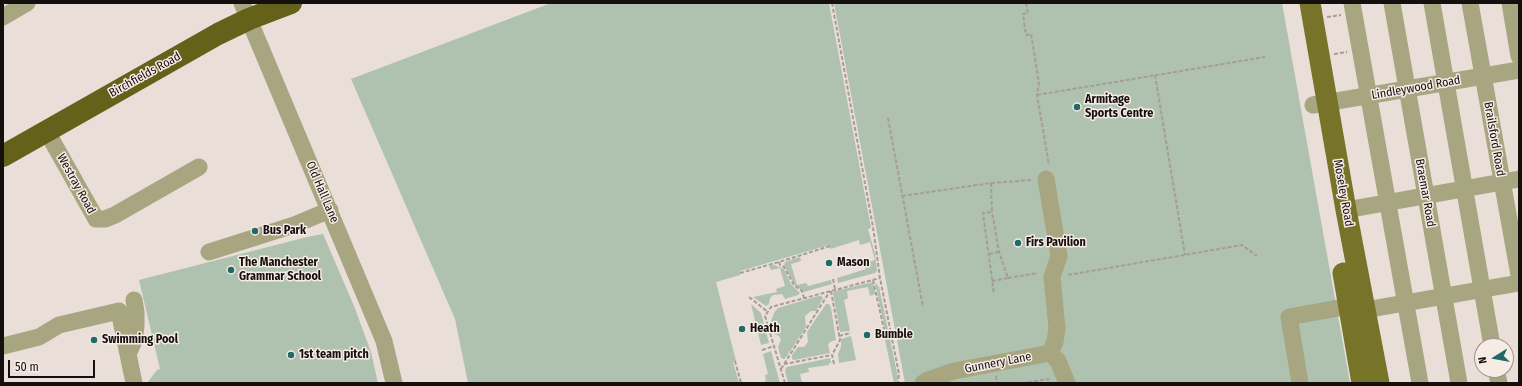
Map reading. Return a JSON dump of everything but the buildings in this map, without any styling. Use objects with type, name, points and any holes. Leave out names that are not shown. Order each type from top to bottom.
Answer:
[{"type":"highway","name":"Birchfields Road","points":[[3,156],[46,130],[213,36],[246,11],[291,3]]},
{"type":"main road","name":"Moseley Road","points":[[1295,3],[1346,210],[1357,308],[1362,383]]},
{"type":"main road","name":"Moseley Road","points":[[1311,11],[1319,57],[1320,104],[1357,308],[1379,383]]},
{"type":"street","points":[[3,17],[27,3]]},
{"type":"street","name":"Braemar Road","points":[[1392,3],[1459,383]]},
{"type":"street","points":[[1432,3],[1491,338]]},
{"type":"street","name":"Brailsford Road","points":[[1470,3],[1519,275]]},
{"type":"street","points":[[1510,3],[1519,56]]},
{"type":"street","points":[[1353,8],[1420,383]]},
{"type":"street","name":"Old Hall Lane","points":[[246,11],[384,341],[394,383]]},
{"type":"street","name":"Lindleywood Road","points":[[1320,104],[1519,70]]},
{"type":"street","name":"Westray Road","points":[[46,130],[96,218],[105,219],[115,215],[200,167]]},
{"type":"street","points":[[1046,179],[1058,256],[1052,277],[1057,328],[1055,342],[1050,353],[1058,361],[1067,383]]},
{"type":"street","points":[[1346,210],[1519,179]]},
{"type":"street","points":[[209,252],[294,225],[330,210]]},
{"type":"street","points":[[1300,383],[1289,317],[1405,302],[1519,283]]},
{"type":"street","points":[[128,354],[134,341],[136,326],[134,300]]},
{"type":"street","points":[[3,346],[39,337],[59,325],[119,311],[134,383]]},
{"type":"street","name":"Gunnery Lane","points":[[923,383],[954,372],[1050,353]]},
{"type":"path","points":[[832,3],[873,227],[880,278],[898,374],[898,383]]},
{"type":"path","points":[[902,196],[991,183],[1046,179],[1049,167],[1037,95],[1039,83],[1031,34],[1026,35],[1023,14],[1028,13],[1026,3]]},
{"type":"path","points":[[1311,11],[1353,8]]},
{"type":"path","points":[[1319,57],[1360,50]]},
{"type":"path","points":[[1037,95],[1265,57]]},
{"type":"path","points":[[1154,75],[1185,255]]},
{"type":"path","points":[[888,118],[923,307]]},
{"type":"path","points":[[991,183],[992,212],[999,252],[1008,278]]},
{"type":"path","points":[[992,212],[983,213],[994,294]]},
{"type":"path","points":[[740,272],[779,262],[830,246]]},
{"type":"path","points":[[992,281],[1040,273],[1052,277],[1242,246],[1257,256]]},
{"type":"path","points":[[989,254],[999,252]]},
{"type":"path","points":[[779,262],[780,265],[784,267],[794,285],[802,291],[804,298]]},
{"type":"path","points":[[785,383],[765,316],[771,307],[830,290],[880,278]]},
{"type":"path","points":[[833,279],[835,289]]},
{"type":"path","points":[[873,280],[884,329]]},
{"type":"path","points":[[830,290],[840,340],[832,355],[834,364]]},
{"type":"path","points":[[781,369],[830,290]]},
{"type":"path","points":[[749,297],[768,312]]},
{"type":"path","points":[[839,336],[851,333]]},
{"type":"path","points":[[762,350],[774,346]]},
{"type":"path","points":[[784,364],[832,355]]},
{"type":"path","points":[[735,361],[741,383]]},
{"type":"path","points":[[1022,383],[1049,378],[1050,383]]},
{"type":"green space","points":[[551,3],[829,3],[871,228],[868,229],[875,254],[877,271],[875,273],[838,283],[837,278],[866,269],[865,263],[875,260],[870,242],[860,245],[859,240],[830,249],[829,245],[740,271],[740,275],[716,282],[736,361],[733,362],[739,383],[468,383],[455,319],[351,79]]},
{"type":"green space","name":"Armitage Sports Centre","points":[[834,3],[1282,3],[1350,383],[905,383]]},
{"type":"green space","points":[[323,234],[354,306],[371,352],[378,383],[147,383],[157,370],[160,369],[139,280]]},
{"type":"green space","points":[[800,257],[801,261],[791,264],[797,285],[806,283],[808,286],[831,280],[832,284],[804,292],[795,285],[784,265],[785,262]]},
{"type":"green space","points":[[774,265],[784,269],[791,284],[800,293],[785,299],[782,294],[773,295],[770,298],[769,304],[766,306],[753,297],[777,292],[776,289],[785,286],[780,268],[771,270],[769,266]]},
{"type":"green space","points":[[873,282],[875,294],[870,296],[868,287],[847,291],[848,298],[844,300],[850,331],[840,332],[833,293],[835,291]]},
{"type":"green space","points":[[875,282],[879,287],[897,373],[898,379],[896,383],[894,383]]},
{"type":"green space","points":[[818,296],[823,298],[816,311],[811,311],[805,316],[806,327],[787,356],[784,359],[781,358],[778,347],[781,340],[779,336],[774,334],[771,321],[775,311],[778,308]]},
{"type":"green space","points":[[751,304],[761,313],[769,343],[761,345]]},
{"type":"green space","points":[[826,304],[829,304],[831,308],[836,340],[830,342],[828,345],[830,353],[794,360],[792,359],[792,355],[798,347],[804,347],[808,342],[807,332]]},
{"type":"green space","points":[[851,336],[856,360],[839,363],[838,354],[841,347],[841,339]]},
{"type":"green space","points":[[771,351],[780,383],[760,383],[766,381],[765,375],[768,374],[763,354]]},
{"type":"green space","points":[[830,358],[831,363],[829,363],[829,365],[808,368],[809,372],[800,374],[802,383],[788,383],[785,370],[787,367]]},
{"type":"place","name":"Armitage Sports Centre","points":[[1077,107]]},
{"type":"place","name":"Bus Park","points":[[255,231]]},
{"type":"place","name":"Firs Pavilion","points":[[1018,243]]},
{"type":"place","name":"Mason","points":[[829,263]]},
{"type":"place","name":"The Manchester Grammar School","points":[[231,270]]},
{"type":"place","name":"Heath","points":[[742,329]]},
{"type":"place","name":"Bumble","points":[[867,335]]},
{"type":"place","name":"Swimming Pool","points":[[94,340]]},
{"type":"place","name":"1st team pitch","points":[[291,355]]}]
